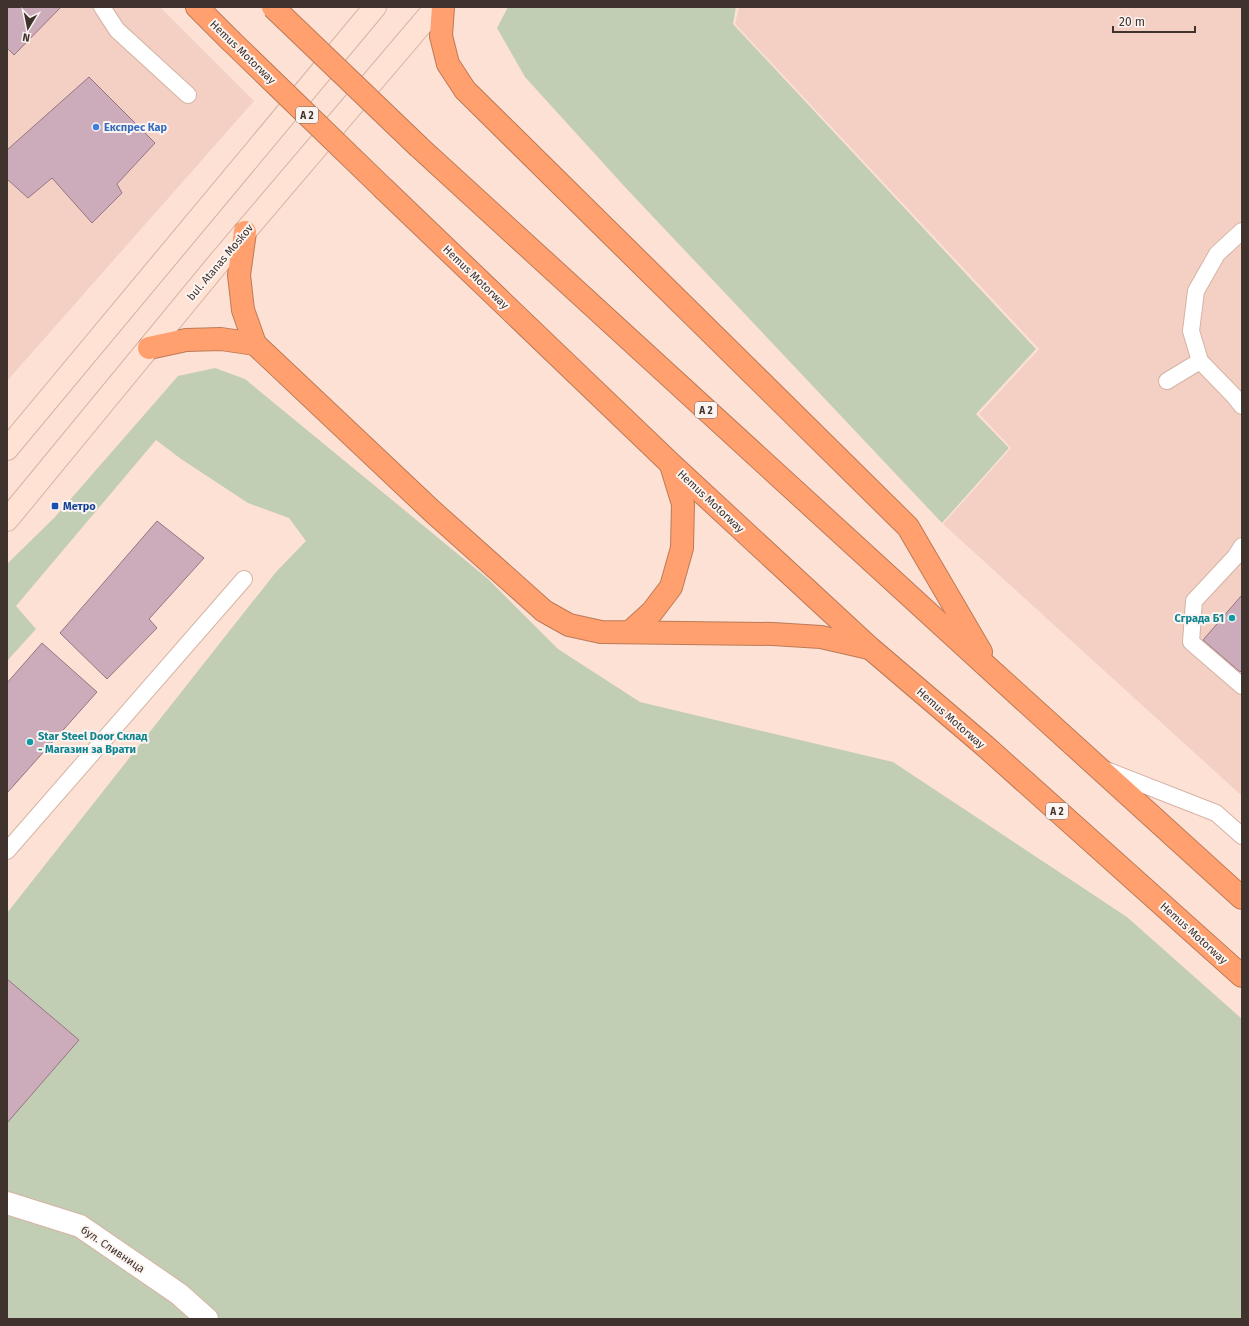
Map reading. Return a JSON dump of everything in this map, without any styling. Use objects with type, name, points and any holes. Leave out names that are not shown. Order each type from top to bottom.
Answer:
[{"type":"highway","name":"Hemus Motorway","points":[[196,7],[671,464],[870,648],[990,752],[1242,976]]},
{"type":"highway","name":"A 2","points":[[273,7],[419,147],[1095,766],[1242,898]]},
{"type":"highway","points":[[443,7],[441,36],[448,64],[465,90],[908,527],[993,672]]},
{"type":"highway","points":[[245,232],[239,275],[243,310],[255,344],[426,505],[544,611],[569,624],[601,632],[773,634],[820,637],[870,648]]},
{"type":"highway","points":[[149,348],[186,340],[221,339],[255,344]]},
{"type":"highway","points":[[630,632],[652,612],[671,587],[682,548],[683,504],[671,464]]},
{"type":"main road","points":[[7,449],[375,7]]},
{"type":"main road","name":"bul. Atanas Moskov","points":[[7,520],[245,232],[436,7]]},
{"type":"street","name":"бул. Сливница","points":[[7,1203],[80,1226],[179,1294],[207,1319]]},
{"type":"lane","points":[[102,7],[117,30],[188,95]]},
{"type":"lane","points":[[1242,231],[1217,254],[1196,291],[1191,331],[1200,361],[1242,406]]},
{"type":"lane","points":[[1167,381],[1200,361]]},
{"type":"lane","points":[[1242,546],[1235,557],[1194,601],[1191,642],[1242,686]]},
{"type":"lane","points":[[7,851],[244,579]]},
{"type":"lane","points":[[1095,766],[1216,813],[1242,836]]},
{"type":"shaded area","points":[[7,7],[160,7],[254,101],[7,381]]},
{"type":"shaded area","points":[[739,7],[1242,7],[1242,796],[943,524],[1011,448],[979,414],[1039,349],[735,24]]},
{"type":"green space","points":[[508,7],[736,7],[733,24],[1036,349],[976,414],[1009,448],[942,523],[624,186],[525,77],[497,28]]},
{"type":"green space","points":[[215,368],[245,379],[487,578],[558,649],[640,702],[893,762],[1127,917],[1242,1019],[1242,1319],[7,1319],[7,913],[276,572],[306,541],[289,518],[248,503],[181,459],[156,440],[16,606],[36,629],[7,661],[7,564],[55,517],[178,376]]},
{"type":"building","points":[[7,7],[61,7],[14,55],[7,48]]},
{"type":"building","points":[[89,77],[155,143],[117,184],[122,193],[92,223],[52,178],[28,198],[7,179],[7,150]]},
{"type":"building","points":[[157,521],[204,558],[149,619],[157,628],[107,679],[60,633]]},
{"type":"building","name":"Сграда Б1","points":[[1242,595],[1242,672],[1203,640]]},
{"type":"building","name":"Star Steel Door Склад - Магазин за Врати","points":[[42,643],[97,692],[7,793],[7,683]]},
{"type":"building","points":[[7,979],[79,1040],[7,1123]]},
{"type":"place","name":"Експрес Кар","points":[[96,127]]},
{"type":"place","name":"Метро","points":[[55,506]]},
{"type":"place","name":"Сграда Б1","points":[[1232,618]]},
{"type":"place","name":"Star Steel Door Склад - Магазин за Врати","points":[[30,742]]}]
